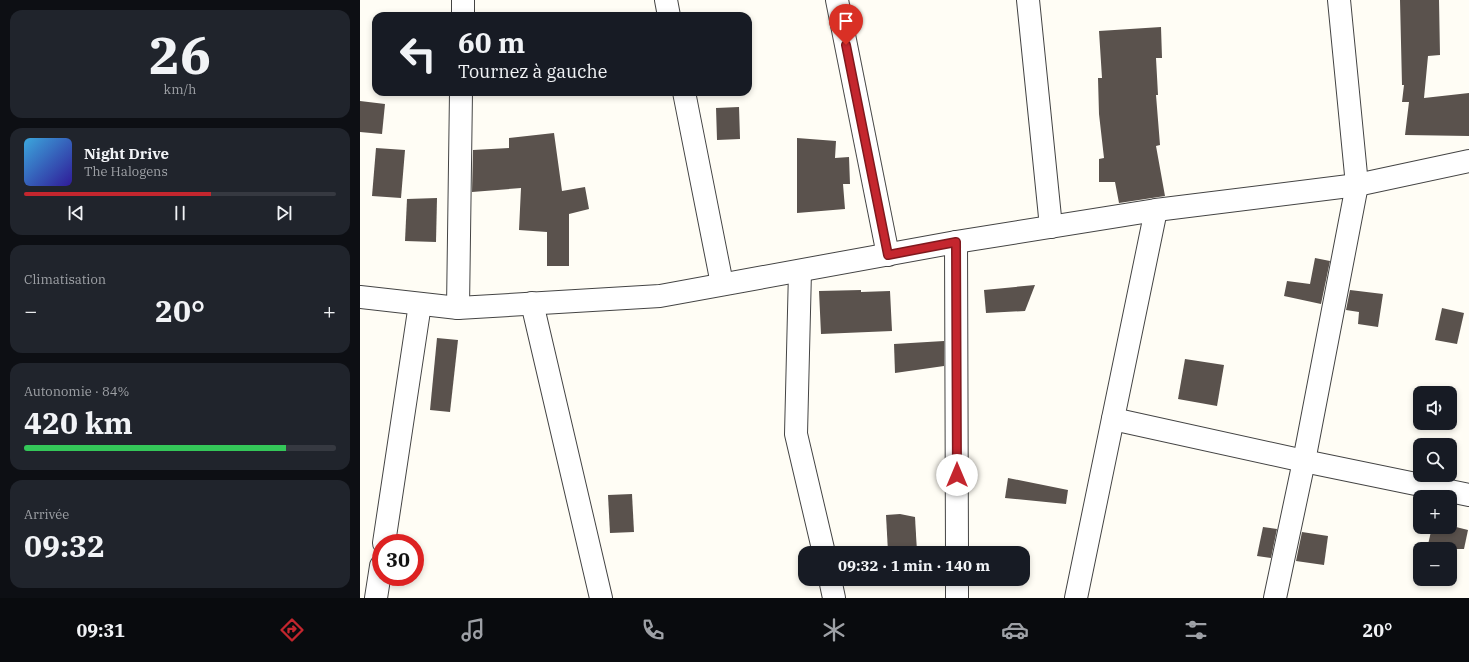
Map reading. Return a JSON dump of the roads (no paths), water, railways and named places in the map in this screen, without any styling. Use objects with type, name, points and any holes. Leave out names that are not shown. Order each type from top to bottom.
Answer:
[{"type":"street","points":[[462,12],[463,0]]},
{"type":"street","points":[[666,0],[668,12]]},
{"type":"street","points":[[837,0],[888,255]]},
{"type":"street","points":[[1028,0],[1051,227]]},
{"type":"street","points":[[1275,598],[1304,462],[1357,185],[1339,0]]},
{"type":"street","points":[[458,308],[461,96]]},
{"type":"street","points":[[685,96],[722,284]]},
{"type":"street","points":[[360,296],[458,308],[660,296],[956,242],[1156,210],[1357,185],[1469,161]]},
{"type":"street","points":[[1076,598],[1156,210]]},
{"type":"street","points":[[956,242],[957,546]]},
{"type":"street","points":[[800,271],[796,434],[822,546]]},
{"type":"street","points":[[385,534],[420,304]]},
{"type":"street","points":[[532,304],[600,598]]},
{"type":"street","points":[[1113,419],[1304,462],[1469,495]]},
{"type":"street","points":[[376,598],[378,586]]},
{"type":"street","points":[[831,586],[834,598]]},
{"type":"street","points":[[957,586],[957,598]]}]
